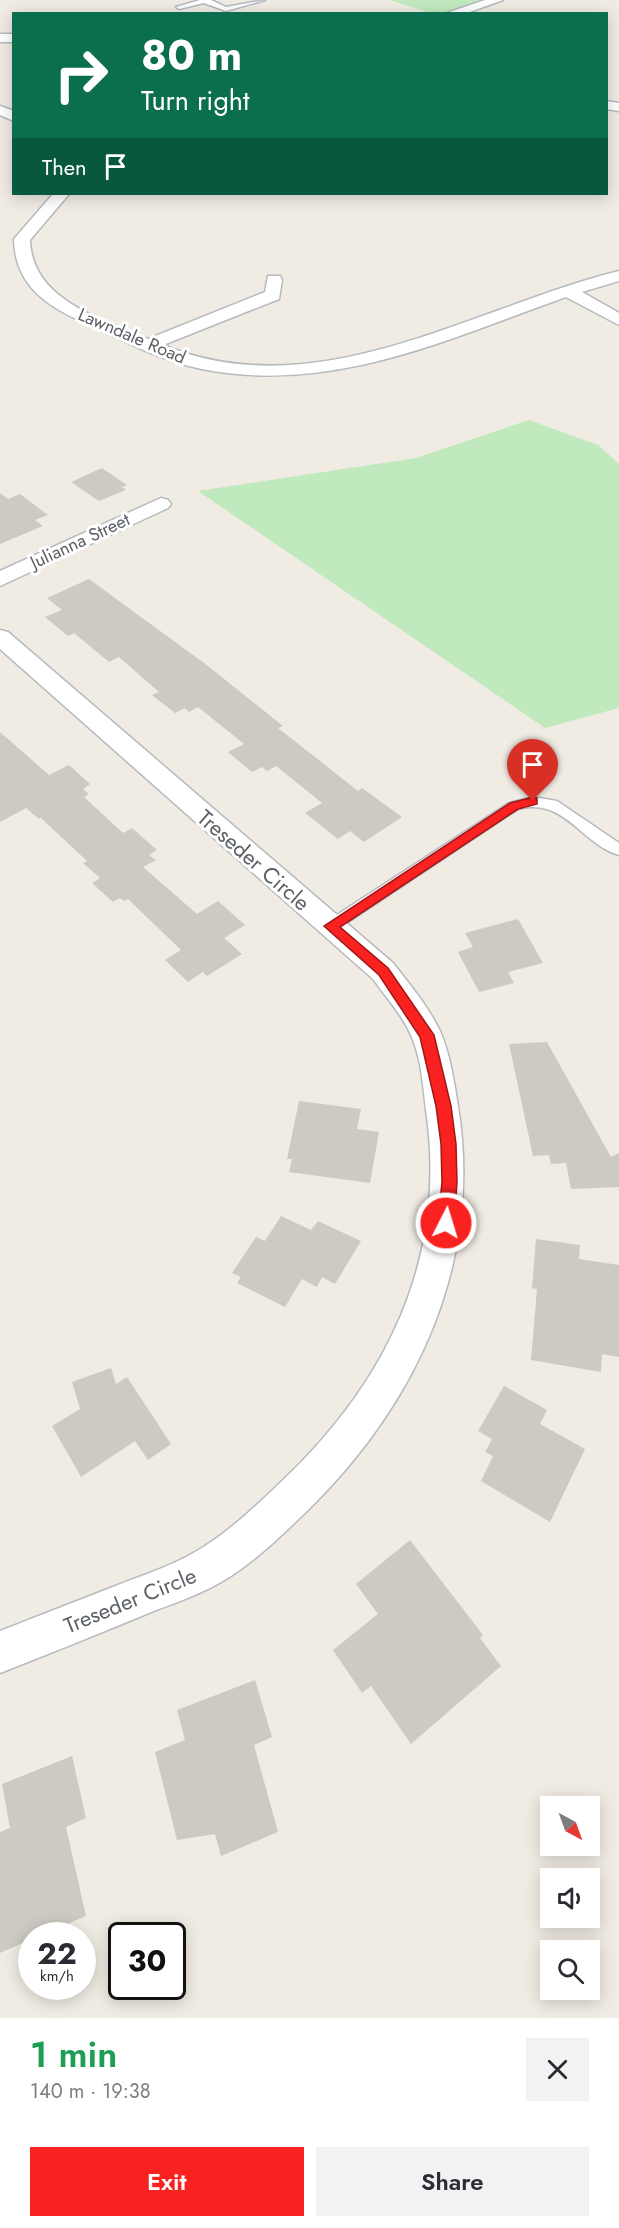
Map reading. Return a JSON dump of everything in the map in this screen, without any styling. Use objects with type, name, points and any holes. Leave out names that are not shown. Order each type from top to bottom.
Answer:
[{"type":"street","points":[[457,12],[497,0]]},
{"type":"street","name":"Lawndale Road","points":[[60,195],[16,239],[25,267],[34,282],[64,307],[148,345],[185,359],[222,368],[285,372],[331,369],[391,354],[566,290],[619,276]]},
{"type":"street","points":[[148,345],[273,295],[274,280]]},
{"type":"street","points":[[566,290],[619,320]]},
{"type":"street","name":"Julianna Street","points":[[0,579],[161,504]]},
{"type":"street","name":"Treseder Circle","points":[[0,637],[383,971],[427,1035],[443,1106],[450,1182],[446,1223],[438,1264],[423,1311],[402,1359],[374,1406],[340,1452],[298,1495],[252,1536],[199,1573],[0,1652]]},
{"type":"lane","points":[[179,7],[205,0],[226,9]]},
{"type":"lane","points":[[215,12],[262,0]]},
{"type":"lane","points":[[331,926],[514,806],[523,803],[533,801],[552,804],[619,850]]},
{"type":"green space","points":[[390,0],[496,0],[456,12],[427,12]]},
{"type":"green space","points":[[529,420],[598,445],[619,464],[619,708],[545,728],[198,491],[416,458]]},
{"type":"building","points":[[102,468],[127,485],[122,487],[126,490],[99,501],[71,482]]},
{"type":"building","points":[[0,493],[8,499],[20,494],[48,515],[35,520],[43,526],[0,544]]},
{"type":"building","points":[[89,579],[208,666],[283,726],[278,728],[358,791],[362,788],[402,817],[364,842],[350,831],[338,839],[305,813],[322,803],[276,766],[267,771],[262,767],[252,772],[228,752],[244,744],[198,707],[189,712],[185,708],[175,713],[152,695],[159,692],[119,657],[109,662],[74,633],[68,636],[45,617],[62,610],[47,598]]},
{"type":"building","points":[[0,732],[49,775],[69,765],[90,784],[83,789],[89,794],[84,797],[123,833],[132,828],[157,850],[149,855],[156,860],[143,867],[197,914],[218,901],[245,925],[224,938],[242,954],[207,976],[203,972],[188,982],[165,960],[181,950],[128,899],[124,901],[120,898],[113,902],[92,883],[100,878],[83,863],[87,861],[41,818],[39,819],[26,808],[0,822]]},
{"type":"building","points":[[518,919],[543,963],[508,972],[514,983],[479,992],[458,952],[473,947],[465,933]]},
{"type":"building","points":[[547,1042],[611,1157],[619,1153],[619,1187],[571,1189],[566,1163],[551,1164],[549,1155],[533,1156],[509,1044]]},
{"type":"building","points":[[299,1101],[361,1109],[357,1129],[379,1132],[370,1183],[289,1172],[292,1159],[287,1159]]},
{"type":"building","points":[[281,1216],[311,1230],[318,1221],[361,1241],[335,1284],[322,1277],[317,1287],[302,1279],[285,1307],[237,1283],[241,1277],[232,1273],[256,1237],[265,1241]]},
{"type":"building","points":[[536,1239],[580,1245],[579,1259],[619,1265],[619,1357],[602,1354],[601,1372],[531,1360],[537,1289],[532,1288]]},
{"type":"building","points":[[111,1368],[116,1384],[127,1377],[171,1444],[148,1460],[135,1441],[81,1477],[52,1426],[80,1409],[72,1382]]},
{"type":"building","points":[[504,1386],[547,1410],[540,1424],[585,1449],[550,1522],[481,1481],[493,1456],[485,1452],[492,1439],[478,1431]]},
{"type":"building","points":[[410,1540],[483,1635],[480,1638],[501,1666],[411,1744],[371,1686],[362,1693],[333,1650],[378,1614],[356,1584]]},
{"type":"building","points":[[255,1680],[272,1737],[254,1745],[278,1832],[221,1856],[215,1834],[177,1840],[155,1752],[185,1740],[177,1710]]},
{"type":"building","points":[[72,1756],[86,1818],[66,1827],[86,1916],[72,1922],[18,1922],[18,1945],[0,1953],[0,1832],[10,1828],[2,1784]]},
{"type":"route","points":[[446,1223],[450,1182],[448,1144],[443,1106],[427,1035],[383,971],[331,926],[514,806],[533,801]]}]
